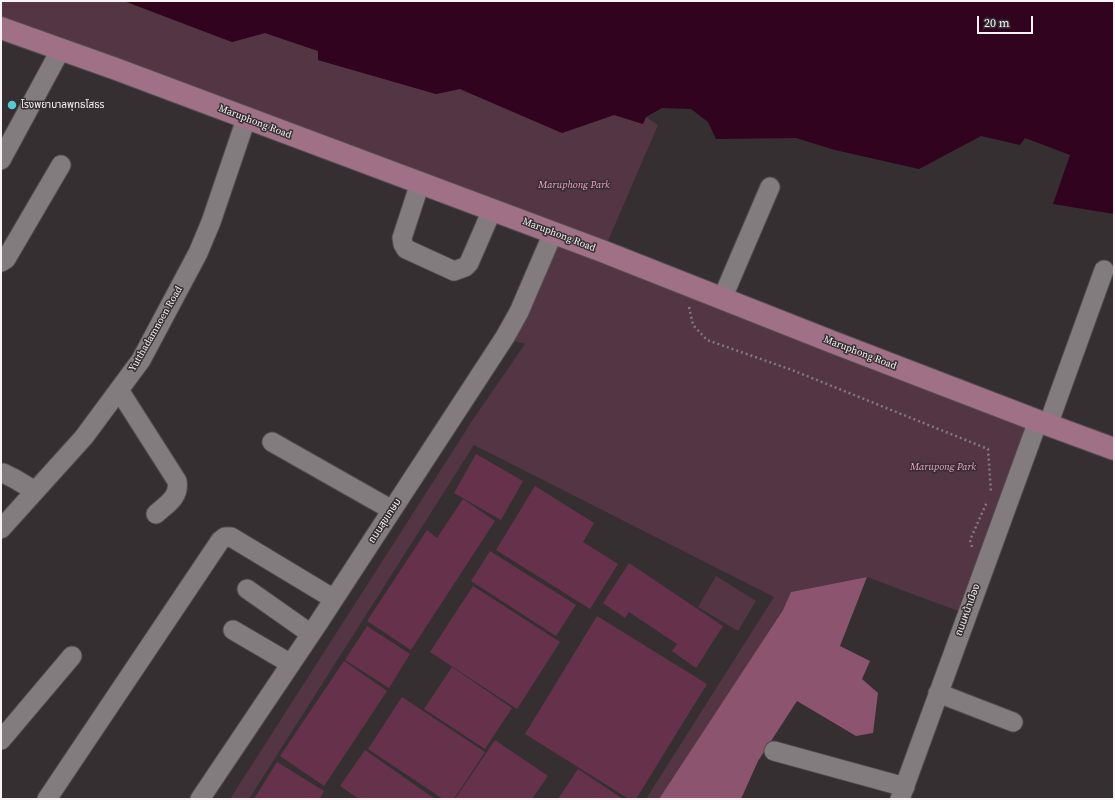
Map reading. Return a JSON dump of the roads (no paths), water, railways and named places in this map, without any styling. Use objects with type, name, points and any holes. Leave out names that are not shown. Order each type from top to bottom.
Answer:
[{"type":"main road","name":"Maruphong Road","points":[[1,28],[61,49],[553,233],[1043,423],[1114,449]]},
{"type":"street","points":[[1,160],[61,49]]},
{"type":"street","name":"Yutthadamnoen Road","points":[[1,529],[84,437],[141,360],[198,253],[211,222],[246,119]]},
{"type":"street","points":[[1,262],[6,259],[61,165]]},
{"type":"street","points":[[420,183],[402,238],[403,244],[406,249],[454,271],[465,267],[469,263],[492,210]]},
{"type":"street","points":[[722,299],[770,187]]},
{"type":"street","name":"ถนนสุขเกษม","points":[[200,799],[334,600],[505,337],[519,312],[553,233]]},
{"type":"street","name":"ถนนหน้าเมือง","points":[[902,793],[982,573],[1104,270]]},
{"type":"street","points":[[119,390],[177,481],[178,487],[176,496],[156,514]]},
{"type":"street","points":[[272,442],[392,510]]},
{"type":"street","points":[[1,474],[2,473],[15,479],[35,491]]},
{"type":"street","points":[[47,799],[220,540],[225,537],[231,537],[334,600]]},
{"type":"street","points":[[248,590],[311,634]]},
{"type":"street","points":[[233,630],[291,664]]},
{"type":"street","points":[[1,740],[72,656]]},
{"type":"street","points":[[938,693],[1013,722]]},
{"type":"street","points":[[774,751],[902,793]]},
{"type":"place","name":"โรงพยาบาลพุทธโสธร","points":[[12,105]]},
{"type":"park label","name":"Maruphong Park","points":[[574,185]]},
{"type":"park label","name":"Marupong Park","points":[[943,467]]}]
